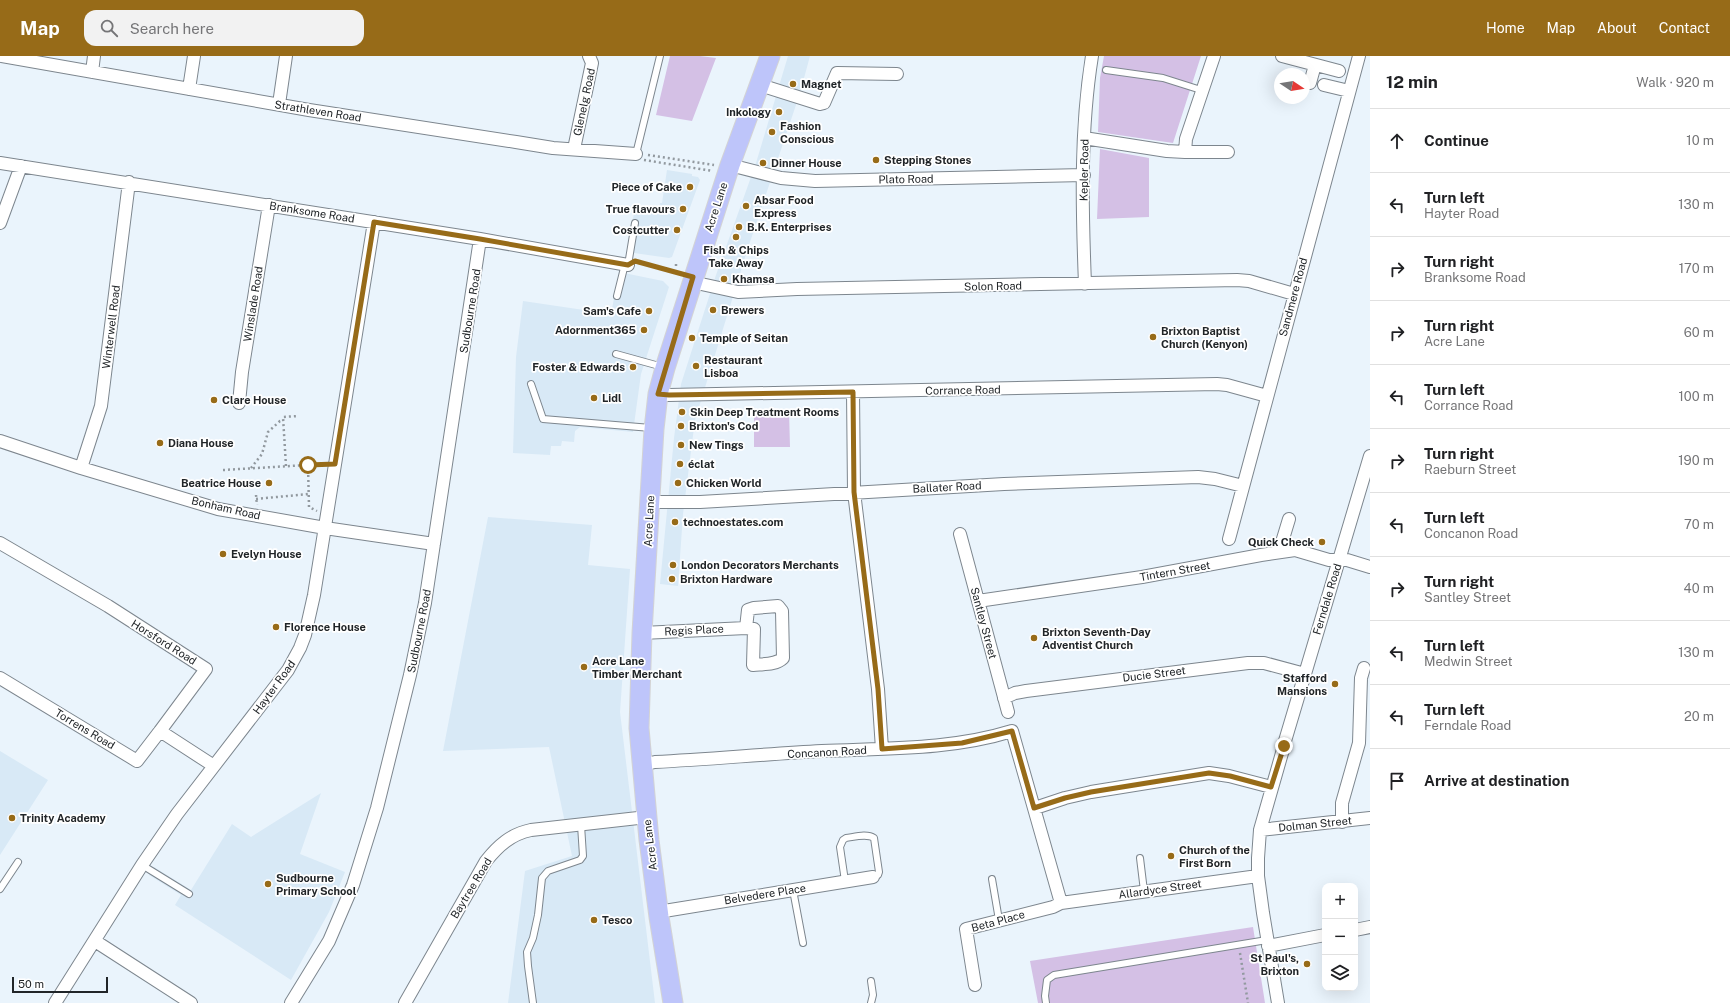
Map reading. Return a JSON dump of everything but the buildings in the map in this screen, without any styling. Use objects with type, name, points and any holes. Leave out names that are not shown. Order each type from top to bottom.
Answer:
[{"type":"main road","name":"Acre Lane","points":[[672,1003],[658,912],[641,765],[639,728],[642,633],[654,429],[658,394],[665,368],[730,165],[770,56]]},
{"type":"street","name":"Strathleven Road","points":[[2,56],[189,89],[539,146],[636,154]]},
{"type":"street","points":[[92,72],[94,56]]},
{"type":"street","points":[[189,89],[194,56]]},
{"type":"street","points":[[279,104],[286,56]]},
{"type":"street","name":"Glenelg Road","points":[[574,149],[592,63],[589,56]]},
{"type":"street","name":"Kepler Road","points":[[1085,284],[1084,138],[1089,56]]},
{"type":"street","points":[[1185,152],[1186,139],[1214,56]]},
{"type":"street","points":[[1282,56],[1339,71]]},
{"type":"street","name":"Sandmere Road","points":[[1229,539],[1358,56]]},
{"type":"street","points":[[1310,83],[1315,65]]},
{"type":"street","points":[[760,85],[820,104],[824,103],[836,73],[897,74]]},
{"type":"street","points":[[1324,85],[1349,91]]},
{"type":"street","points":[[1084,138],[1167,151],[1228,152]]},
{"type":"street","name":"Branksome Road","points":[[0,163],[129,182],[480,239],[626,265]]},
{"type":"street","name":"Plato Road","points":[[730,165],[781,178],[815,181],[1084,175]]},
{"type":"street","points":[[0,223],[20,166]]},
{"type":"street","name":"Winterwell Road","points":[[81,468],[101,406],[129,182]]},
{"type":"street","name":"Winslade Road","points":[[239,403],[242,372],[269,205]]},
{"type":"street","name":"Hayter Road","points":[[55,1003],[142,865],[177,814],[281,680],[300,648],[312,607],[374,222]]},
{"type":"street","name":"Sudbourne Road","points":[[291,1003],[329,941],[353,885],[377,808],[410,675],[425,603],[480,239]]},
{"type":"street","name":"Solon Road","points":[[693,280],[732,292],[744,293],[797,290],[1237,280],[1294,294]]},
{"type":"street","name":"Corrance Road","points":[[658,394],[853,392],[1217,384],[1227,385],[1267,396]]},
{"type":"street","points":[[853,392],[854,492],[878,689],[882,749]]},
{"type":"street","name":"Bonham Road","points":[[0,441],[81,468],[218,509],[325,528],[434,544]]},
{"type":"street","name":"Ferndale Road","points":[[1278,1003],[1267,943],[1258,876],[1260,830],[1271,787],[1370,456]]},
{"type":"street","name":"Ballater Road","points":[[650,502],[700,502],[1004,484],[1198,477],[1243,486]]},
{"type":"street","points":[[1279,552],[1289,520]]},
{"type":"street","name":"Santley Street","points":[[960,534],[1008,712]]},
{"type":"street","name":"Horsford Road","points":[[0,543],[108,606],[206,669],[160,731]]},
{"type":"street","name":"Tintern Street","points":[[978,601],[1142,577],[1295,550],[1329,560],[1339,560],[1370,567]]},
{"type":"street","points":[[778,606],[782,611],[783,658],[775,663],[753,665],[754,629],[746,628],[748,610],[778,606]]},
{"type":"street","name":"Regis Place","points":[[642,633],[746,628]]},
{"type":"street","name":"Ducie Street","points":[[1004,698],[1015,693],[1026,691],[1248,663],[1264,663],[1305,674]]},
{"type":"street","points":[[1342,822],[1342,803],[1359,743],[1361,678],[1364,668]]},
{"type":"street","name":"Torrens Road","points":[[0,678],[137,761],[160,731]]},
{"type":"street","points":[[160,731],[214,766]]},
{"type":"street","name":"Concanon Road","points":[[641,765],[655,762],[962,743],[1012,731],[1034,808]]},
{"type":"street","points":[[1061,903],[1034,808],[1065,798],[1091,792],[1209,773],[1224,775],[1271,787]]},
{"type":"street","name":"Baytree Road","points":[[405,1003],[486,861],[504,842],[521,832],[647,817]]},
{"type":"street","name":"Dolman Street","points":[[1260,830],[1370,818]]},
{"type":"street","name":"Allardyce Street","points":[[1061,903],[1258,876]]},
{"type":"street","name":"Belvedere Place","points":[[658,912],[873,877]]},
{"type":"street","name":"Beta Place","points":[[975,985],[966,930],[1045,909],[1061,903]]},
{"type":"street","points":[[1358,929],[1370,927]]},
{"type":"street","points":[[1267,943],[1322,936]]},
{"type":"street","points":[[95,941],[191,1003]]},
{"type":"lane","points":[[636,154],[660,56]]},
{"type":"lane","points":[[1106,70],[1163,78],[1202,90]]},
{"type":"lane","points":[[617,296],[626,265],[635,223]]},
{"type":"lane","points":[[616,354],[665,368]]},
{"type":"lane","points":[[531,384],[543,419],[654,429]]},
{"type":"lane","points":[[533,1003],[527,952],[533,938],[538,915],[542,878],[548,871],[580,860],[583,856],[581,825]]},
{"type":"lane","points":[[845,881],[840,847],[843,840],[846,838],[872,836],[874,838],[879,872],[878,875],[873,877]]},
{"type":"lane","points":[[1140,858],[1144,891]]},
{"type":"lane","points":[[0,889],[18,862]]},
{"type":"lane","points":[[142,865],[189,894]]},
{"type":"lane","points":[[992,879],[999,920]]},
{"type":"lane","points":[[793,890],[803,942]]},
{"type":"lane","points":[[1046,1003],[1045,996],[1047,980],[1054,975],[1239,944],[1267,943]]},
{"type":"lane","points":[[871,981],[873,995],[871,1003]]},
{"type":"path","points":[[636,154],[644,160],[713,171],[730,165]]},
{"type":"path","points":[[636,154],[713,165],[730,165]]},
{"type":"path","points":[[626,265],[635,261],[693,280]]},
{"type":"path","points":[[286,466],[283,417],[298,416]]},
{"type":"path","points":[[250,468],[262,454],[268,432],[280,421],[283,421]]},
{"type":"path","points":[[222,470],[335,464]]},
{"type":"path","points":[[308,465],[309,508],[327,515]]},
{"type":"path","points":[[256,499],[308,494]]},
{"type":"path","points":[[1239,944],[1248,1003]]},
{"type":"shaded area","points":[[670,56],[700,56],[716,58],[692,121],[656,115]]},
{"type":"shaded area","points":[[788,56],[810,56],[800,93],[747,251],[695,420],[683,514],[678,586],[660,584],[674,438],[681,384],[716,275],[756,163]]},
{"type":"shaded area","points":[[1104,56],[1201,56],[1173,143],[1098,132],[1100,78]]},
{"type":"shaded area","points":[[1100,149],[1149,158],[1149,217],[1097,219]]},
{"type":"shaded area","points":[[667,170],[692,174],[692,176],[698,177],[700,180],[672,257],[669,258],[627,252],[635,208],[659,212],[660,203],[662,203]]},
{"type":"shaded area","points":[[619,272],[663,281],[669,287],[641,374],[633,432],[580,427],[575,431],[574,442],[562,441],[561,446],[551,446],[550,455],[513,453],[516,357],[523,301],[611,314]]},
{"type":"shaded area","points":[[754,410],[789,410],[790,447],[754,447]]},
{"type":"shaded area","points":[[488,517],[592,525],[588,565],[630,569],[620,712],[655,1003],[508,1003],[525,871],[572,856],[549,747],[443,751]]},
{"type":"shaded area","name":"Trinity Academy","points":[[0,751],[48,780],[0,855]]},
{"type":"shaded area","name":"Sudbourne Primary School","points":[[321,793],[300,854],[345,872],[329,912],[291,980],[175,905],[181,895],[149,875],[154,867],[191,890],[232,824],[251,837]]},
{"type":"shaded area","points":[[1253,927],[1265,1003],[1038,1003],[1030,961]]},
{"type":"place","name":"Magnet","points":[[793,84]]},
{"type":"place","name":"Inkology","points":[[779,112]]},
{"type":"place","name":"Fashion Conscious","points":[[772,132]]},
{"type":"place","name":"Stepping Stones","points":[[876,160]]},
{"type":"place","name":"Dinner House","points":[[763,163]]},
{"type":"place","name":"Piece of Cake","points":[[690,187]]},
{"type":"place","name":"Absar Food Express","points":[[746,206]]},
{"type":"place","name":"True flavours","points":[[683,209]]},
{"type":"place","name":"B.K. Enterprises","points":[[739,227]]},
{"type":"place","name":"Costcutter","points":[[677,230]]},
{"type":"place","name":"Fish & Chips Take Away","points":[[736,237]]},
{"type":"place","name":"Khamsa","points":[[724,279]]},
{"type":"place","name":"Brewers","points":[[713,310]]},
{"type":"place","name":"Sam's Cafe","points":[[649,311]]},
{"type":"place","name":"Adornment365","points":[[644,330]]},
{"type":"place","name":"Brixton Baptist Church (Kenyon)","points":[[1153,337]]},
{"type":"place","name":"Temple of Seitan","points":[[692,338]]},
{"type":"place","name":"Restaurant Lisboa","points":[[696,366]]},
{"type":"place","name":"Foster & Edwards","points":[[633,367]]},
{"type":"place","name":"Lidl","points":[[594,398]]},
{"type":"place","name":"Clare House","points":[[214,400]]},
{"type":"place","name":"Skin Deep Treatment Rooms","points":[[682,412]]},
{"type":"place","name":"Brixton's Cod","points":[[681,426]]},
{"type":"place","name":"Diana House","points":[[160,443]]},
{"type":"place","name":"New Tings","points":[[681,445]]},
{"type":"place","name":"éclat","points":[[680,464]]},
{"type":"place","name":"Beatrice House","points":[[269,483]]},
{"type":"place","name":"Chicken World","points":[[678,483]]},
{"type":"place","name":"technoestates.com","points":[[675,522]]},
{"type":"place","name":"Quick Check","points":[[1322,542]]},
{"type":"place","name":"Evelyn House","points":[[223,554]]},
{"type":"place","name":"London Decorators Merchants","points":[[673,565]]},
{"type":"place","name":"Brixton Hardware","points":[[672,579]]},
{"type":"place","name":"Florence House","points":[[276,627]]},
{"type":"place","name":"Brixton Seventh-Day Adventist Church","points":[[1034,638]]},
{"type":"place","name":"Acre Lane Timber Merchant","points":[[584,667]]},
{"type":"place","name":"Stafford Mansions","points":[[1335,684]]},
{"type":"place","name":"Trinity Academy","points":[[12,818]]},
{"type":"place","name":"Church of the First Born","points":[[1171,856]]},
{"type":"place","name":"Sudbourne Primary School","points":[[268,884]]},
{"type":"place","name":"Tesco","points":[[594,920]]},
{"type":"place","name":"St Paul's, Brixton","points":[[1307,964]]},
{"type":"route","points":[[308,465],[335,464],[374,222],[628,265],[635,261],[669,272],[693,277],[658,394],[853,392],[854,492],[878,689],[882,749],[962,743],[1012,731],[1034,808],[1065,798],[1091,792],[1209,773],[1230,776],[1271,787],[1284,746]]}]
